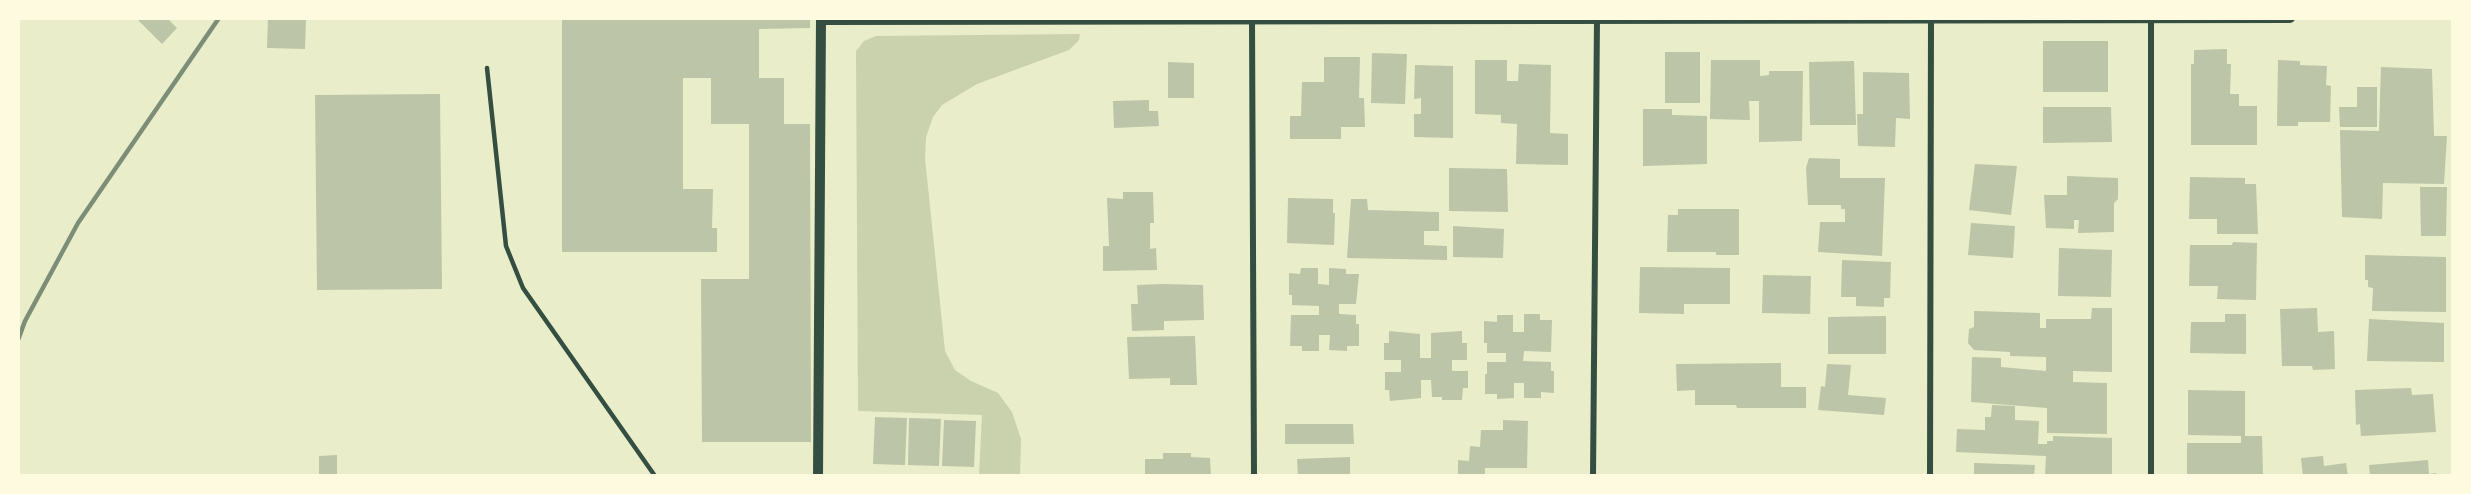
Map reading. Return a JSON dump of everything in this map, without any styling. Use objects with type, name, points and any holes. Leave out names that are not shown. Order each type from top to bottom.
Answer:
[{"type":"street","points":[[2151,18],[2151,476]]},
{"type":"street","points":[[818,476],[821,19],[2290,18]]},
{"type":"street","points":[[1593,476],[1597,19]]},
{"type":"street","points":[[1930,476],[1931,19]]},
{"type":"street","points":[[1252,20],[1254,476]]},
{"type":"lane","points":[[487,68],[506,246],[523,288],[654,476]]},
{"type":"green space","points":[[1080,34],[1079,40],[1069,50],[977,84],[942,105],[933,117],[926,137],[925,158],[945,351],[955,370],[971,381],[998,393],[1012,412],[1021,439],[1020,476],[979,476],[982,415],[858,411],[856,51],[864,41],[876,36]]},
{"type":"building","points":[[136,18],[167,18],[177,28],[162,44]]},
{"type":"building","points":[[268,18],[306,18],[305,49],[267,48]]},
{"type":"building","points":[[562,18],[810,18],[810,28],[759,29],[759,78],[784,78],[784,124],[810,124],[811,442],[702,442],[701,279],[749,279],[749,124],[711,124],[711,78],[683,78],[683,189],[713,189],[712,228],[717,228],[717,252],[562,252]]},
{"type":"building","points":[[2043,41],[2108,41],[2108,92],[2043,92]]},
{"type":"building","points":[[2227,49],[2227,64],[2231,64],[2230,94],[2239,94],[2239,106],[2257,106],[2257,145],[2191,145],[2191,64],[2194,64],[2194,50]]},
{"type":"building","points":[[1665,52],[1700,52],[1700,103],[1665,103]]},
{"type":"building","points":[[1372,53],[1407,54],[1405,104],[1371,103]]},
{"type":"building","points":[[1324,57],[1360,57],[1359,98],[1364,98],[1365,127],[1341,127],[1341,139],[1290,139],[1290,116],[1301,116],[1302,82],[1324,82]]},
{"type":"building","points":[[1475,60],[1507,60],[1507,81],[1518,81],[1519,64],[1551,65],[1550,133],[1568,134],[1568,165],[1516,164],[1517,124],[1501,123],[1501,115],[1475,114]]},
{"type":"building","points":[[1711,60],[1760,60],[1760,76],[1769,75],[1769,71],[1803,71],[1802,141],[1759,142],[1759,101],[1749,101],[1750,120],[1710,119]]},
{"type":"building","points":[[2278,60],[2300,61],[2300,65],[2327,66],[2326,85],[2331,86],[2330,122],[2298,122],[2298,126],[2277,126]]},
{"type":"building","points":[[1854,61],[1856,125],[1810,125],[1809,62]]},
{"type":"building","points":[[1168,62],[1194,63],[1194,98],[1168,98]]},
{"type":"building","points":[[1415,65],[1453,66],[1453,138],[1414,137],[1414,114],[1421,114],[1421,98],[1414,99]]},
{"type":"building","points":[[2381,67],[2432,69],[2434,136],[2447,136],[2444,184],[2383,183],[2382,219],[2342,217],[2340,130],[2379,131]]},
{"type":"building","points":[[1863,72],[1909,73],[1910,119],[1896,118],[1895,147],[1858,146],[1857,114],[1863,114]]},
{"type":"building","points":[[2357,87],[2377,87],[2377,127],[2340,127],[2339,107],[2357,107]]},
{"type":"building","points":[[440,94],[442,289],[317,290],[315,95]]},
{"type":"building","points":[[1149,100],[1149,111],[1158,111],[1159,126],[1114,128],[1113,101]]},
{"type":"building","points":[[2043,107],[2111,107],[2112,142],[2043,143]]},
{"type":"building","points":[[1643,109],[1672,109],[1672,115],[1707,116],[1707,164],[1643,166]]},
{"type":"building","points":[[1809,158],[1840,159],[1840,178],[1885,178],[1882,256],[1818,252],[1820,222],[1845,222],[1845,209],[1841,209],[1841,205],[1808,205],[1806,168]]},
{"type":"building","points":[[1975,164],[2017,166],[2011,215],[1969,210]]},
{"type":"building","points":[[1449,168],[1507,169],[1508,212],[1449,211]]},
{"type":"building","points":[[2067,176],[2118,178],[2118,199],[2114,203],[2114,232],[2078,233],[2079,220],[2074,220],[2074,229],[2046,228],[2044,195],[2067,195]]},
{"type":"building","points":[[2190,177],[2245,178],[2245,184],[2256,184],[2258,234],[2217,234],[2217,219],[2189,219]]},
{"type":"building","points":[[2420,187],[2447,187],[2446,236],[2421,236]]},
{"type":"building","points":[[1123,192],[1153,192],[1154,223],[1150,223],[1150,249],[1156,248],[1157,270],[1103,271],[1103,246],[1109,246],[1107,198],[1123,199]]},
{"type":"building","points":[[1288,198],[1333,199],[1334,245],[1287,243]]},
{"type":"building","points":[[1351,199],[1367,199],[1368,210],[1439,212],[1439,231],[1424,231],[1424,245],[1447,246],[1447,260],[1347,258]]},
{"type":"building","points":[[1678,209],[1739,209],[1739,255],[1716,255],[1716,252],[1667,252],[1668,215],[1678,215]]},
{"type":"building","points":[[1971,223],[2015,226],[2013,258],[1968,255]]},
{"type":"building","points":[[1453,226],[1504,229],[1503,258],[1453,257]]},
{"type":"building","points":[[2233,242],[2257,243],[2256,300],[2217,299],[2218,286],[2189,286],[2190,245],[2232,245]]},
{"type":"building","points":[[2059,248],[2112,250],[2111,297],[2058,296]]},
{"type":"building","points":[[2365,255],[2446,257],[2446,312],[2372,311],[2373,288],[2368,287],[2368,280],[2365,280]]},
{"type":"building","points":[[1842,260],[1891,262],[1890,298],[1884,298],[1884,307],[1856,306],[1856,297],[1841,297]]},
{"type":"building","points":[[1640,267],[1730,268],[1730,304],[1684,304],[1684,314],[1639,313]]},
{"type":"building","points":[[1301,268],[1318,268],[1318,284],[1329,285],[1329,268],[1346,269],[1346,274],[1359,274],[1356,304],[1339,304],[1339,314],[1356,315],[1356,324],[1359,324],[1359,346],[1347,346],[1347,351],[1329,350],[1330,335],[1319,335],[1319,351],[1302,351],[1302,346],[1290,346],[1291,315],[1319,315],[1319,306],[1292,305],[1292,295],[1289,295],[1289,273],[1300,274]]},
{"type":"building","points":[[1763,275],[1811,276],[1810,314],[1762,313]]},
{"type":"building","points":[[1137,285],[1203,285],[1204,320],[1164,321],[1164,330],[1132,331],[1131,304],[1138,304]]},
{"type":"building","points":[[2092,308],[2112,308],[2112,372],[2073,371],[2073,382],[2107,383],[2107,434],[2047,433],[2047,408],[1971,402],[1972,357],[2001,358],[2001,367],[2046,371],[2046,357],[2010,356],[2010,352],[1974,350],[1968,343],[1969,329],[1974,327],[1974,311],[2040,313],[2040,328],[2046,328],[2046,319],[2091,319]]},
{"type":"building","points":[[2317,308],[2318,332],[2334,331],[2335,369],[2313,370],[2312,366],[2282,366],[2280,309]]},
{"type":"building","points":[[1524,314],[1540,314],[1540,320],[1552,320],[1551,352],[1524,351],[1523,361],[1551,362],[1551,371],[1554,371],[1554,393],[1541,392],[1541,398],[1524,398],[1524,383],[1514,383],[1514,398],[1497,399],[1497,394],[1485,394],[1487,362],[1506,362],[1506,353],[1487,353],[1487,343],[1484,343],[1484,321],[1497,322],[1497,315],[1513,315],[1513,332],[1524,332]]},
{"type":"building","points":[[2225,314],[2246,314],[2246,354],[2190,353],[2191,322],[2225,322]]},
{"type":"building","points":[[1886,316],[1886,354],[1828,354],[1828,317]]},
{"type":"building","points":[[2369,319],[2444,323],[2444,362],[2367,361]]},
{"type":"building","points":[[1389,331],[1420,334],[1420,358],[1431,358],[1431,333],[1462,331],[1462,343],[1467,343],[1467,360],[1452,360],[1452,371],[1468,371],[1468,388],[1463,388],[1462,400],[1442,400],[1442,397],[1432,397],[1431,380],[1421,380],[1421,398],[1390,401],[1389,390],[1385,390],[1385,372],[1401,372],[1401,360],[1384,360],[1384,343],[1389,343]]},
{"type":"building","points":[[1195,336],[1197,385],[1170,385],[1170,378],[1129,379],[1127,337]]},
{"type":"building","points":[[1781,363],[1781,387],[1806,387],[1806,408],[1737,408],[1736,405],[1695,405],[1695,390],[1677,391],[1676,364]]},
{"type":"building","points":[[1827,364],[1851,365],[1848,395],[1886,398],[1884,415],[1818,410],[1821,386],[1825,387]]},
{"type":"building","points":[[2411,388],[2412,395],[2433,394],[2436,432],[2361,436],[2360,424],[2356,425],[2355,390]]},
{"type":"building","points":[[2188,390],[2245,391],[2245,436],[2262,436],[2263,476],[2187,476],[2187,443],[2241,443],[2241,436],[2188,435]]},
{"type":"building","points":[[1992,405],[2015,406],[2015,420],[2039,421],[2038,444],[2053,441],[2053,436],[2112,438],[2112,476],[2045,476],[2046,456],[1956,452],[1957,429],[1985,430],[1985,417],[1991,417]]},
{"type":"building","points":[[875,417],[907,418],[905,465],[873,464]]},
{"type":"building","points":[[909,418],[941,419],[939,466],[908,465]]},
{"type":"building","points":[[944,420],[976,421],[974,467],[942,466]]},
{"type":"building","points":[[1503,420],[1528,421],[1527,468],[1485,468],[1485,476],[1458,476],[1458,460],[1469,461],[1470,446],[1480,447],[1481,430],[1503,430]]},
{"type":"building","points":[[1285,424],[1353,424],[1354,444],[1285,444]]},
{"type":"building","points":[[1163,453],[1191,453],[1191,457],[1210,458],[1211,476],[1145,476],[1145,459],[1163,459]]},
{"type":"building","points":[[337,455],[337,476],[319,476],[319,456]]},
{"type":"building","points":[[2323,456],[2324,466],[2346,463],[2348,476],[2303,476],[2301,458]]},
{"type":"building","points":[[1350,457],[1350,476],[1298,476],[1297,459]]},
{"type":"building","points":[[2428,460],[2429,474],[2436,473],[2437,476],[2370,476],[2369,465]]},
{"type":"building","points":[[1974,463],[2035,465],[2034,476],[1974,476]]},
{"type":"railway","points":[[18,340],[25,321],[78,223],[219,18]]}]
